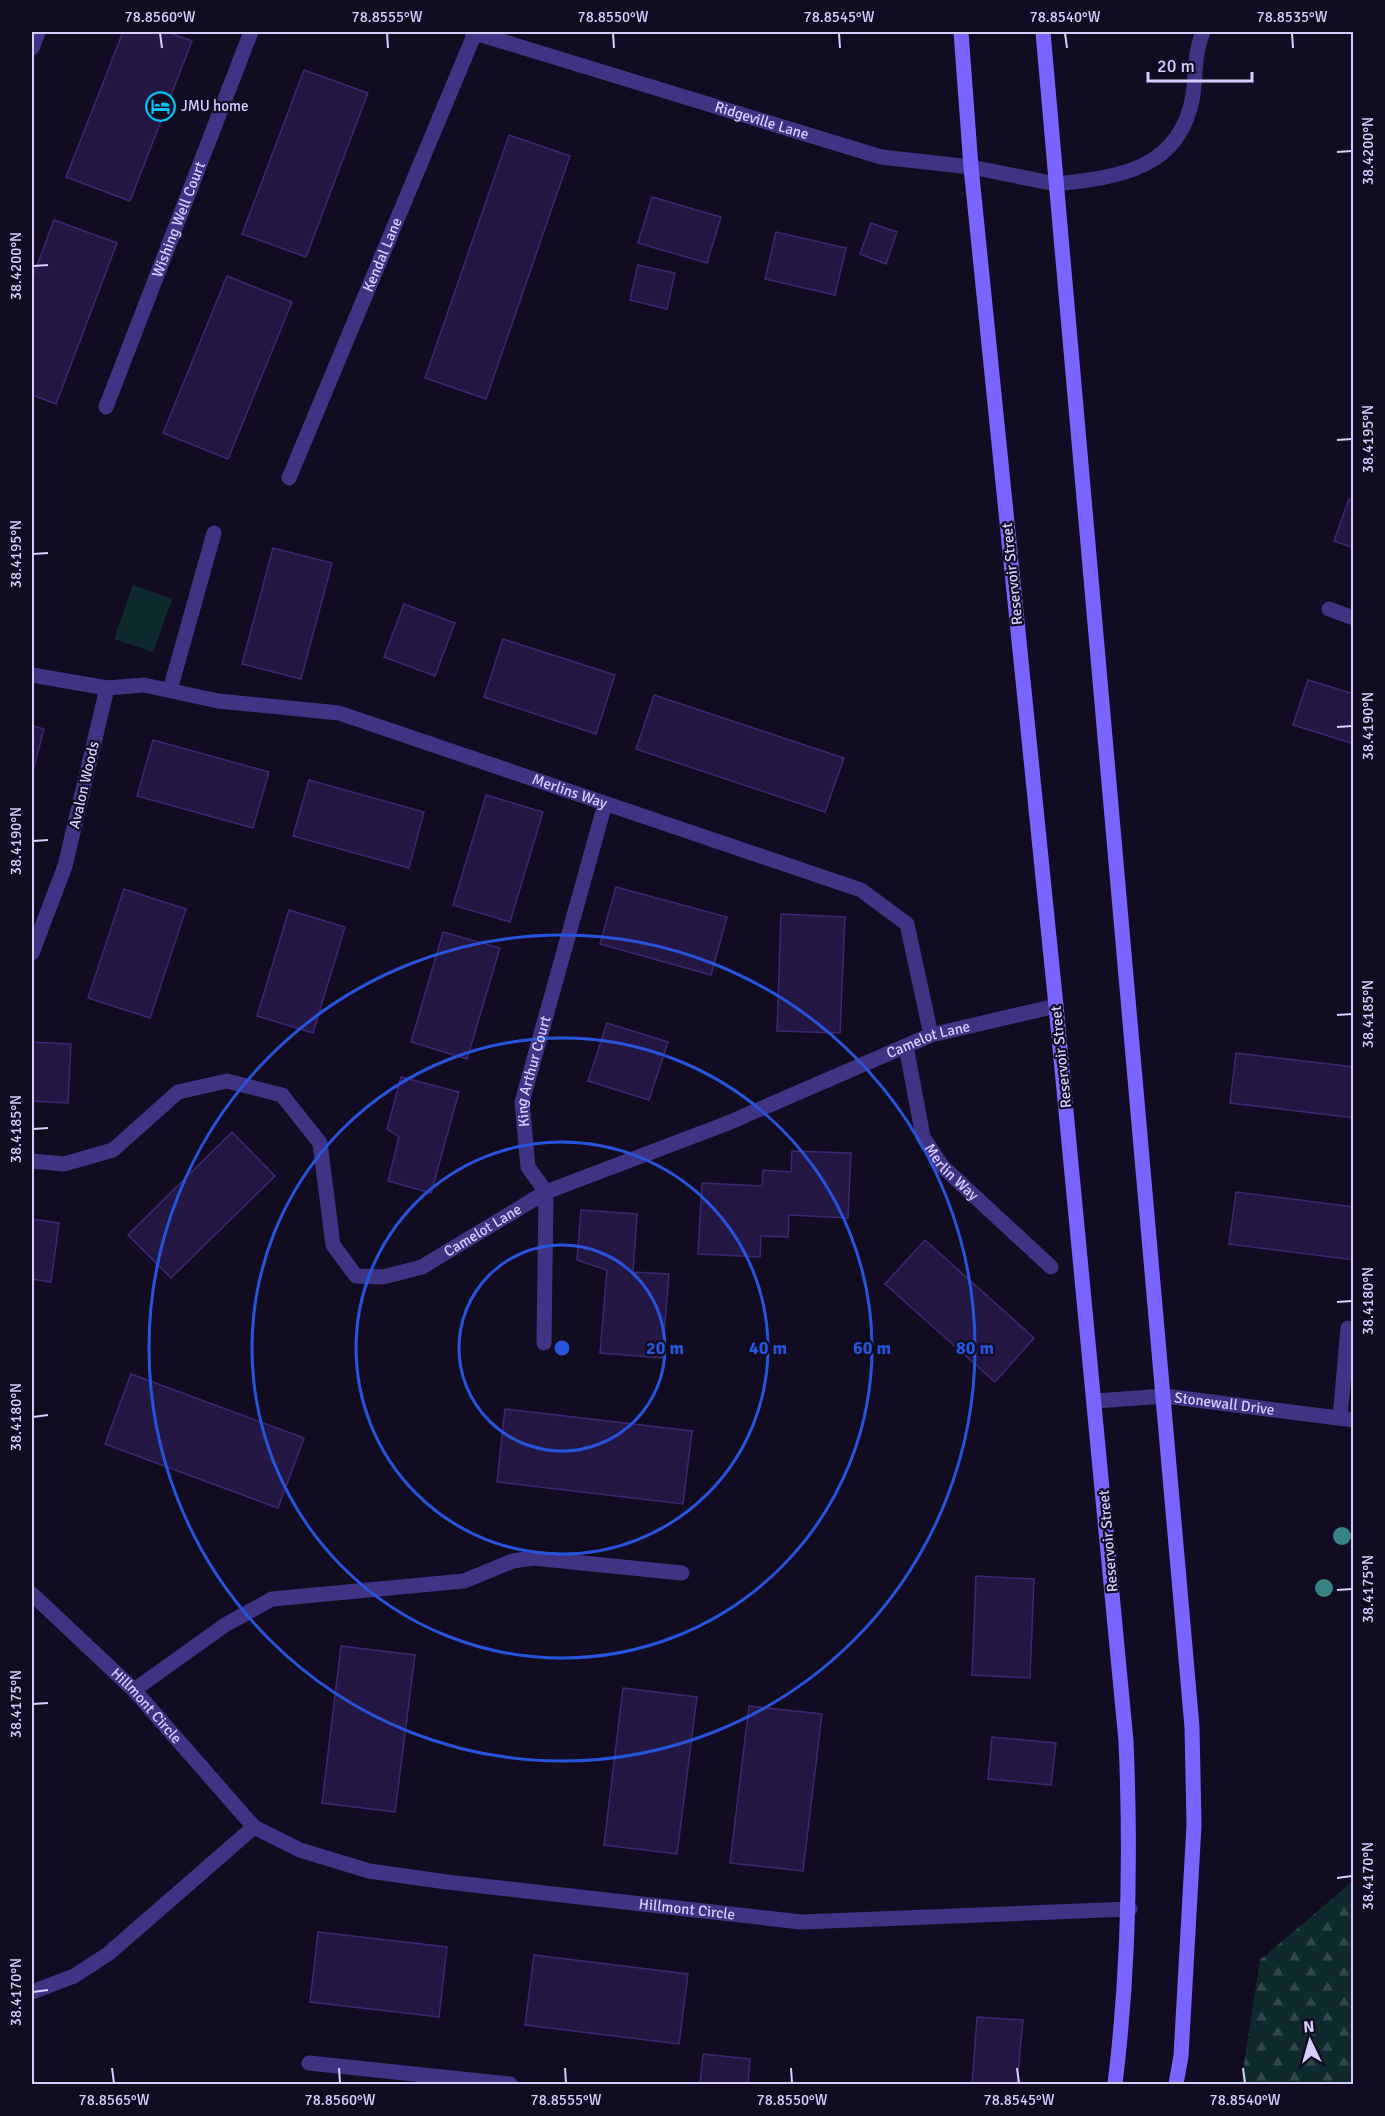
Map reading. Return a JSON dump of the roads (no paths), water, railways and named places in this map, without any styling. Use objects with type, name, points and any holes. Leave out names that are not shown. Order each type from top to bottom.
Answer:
[{"type":"main road","name":"Reservoir Street","points":[[961,32],[971,167],[1095,1401],[1126,1741],[1130,1909],[1124,2012],[1115,2085]]},
{"type":"main road","points":[[1043,32],[1192,1716],[1194,1825],[1182,2044],[1176,2085]]},
{"type":"street","points":[[32,48],[38,32]]},
{"type":"street","name":"Wishing Well Court","points":[[106,407],[251,32]]},
{"type":"street","name":"Ridgeville Lane","points":[[473,32],[881,157],[971,167],[1056,184],[1104,178],[1142,166],[1168,150],[1181,135],[1189,114],[1195,78],[1195,57],[1203,32]]},
{"type":"street","name":"Kendal Lane","points":[[289,478],[473,32]]},
{"type":"street","points":[[171,690],[214,533]]},
{"type":"street","points":[[1329,609],[1353,618]]},
{"type":"street","points":[[32,675],[107,688]]},
{"type":"street","name":"Merlins Way","points":[[107,688],[144,684],[219,701],[339,714],[861,890],[907,924],[931,1035]]},
{"type":"street","name":"Avalon Woods","points":[[32,953],[65,866],[107,688]]},
{"type":"street","name":"King Arthur Court","points":[[546,1192],[528,1167],[522,1102],[605,804]]},
{"type":"street","name":"Camelot Lane","points":[[32,1161],[64,1164],[112,1150],[178,1092],[227,1081],[282,1095],[320,1143],[333,1245],[356,1276],[383,1277],[422,1268],[546,1192],[728,1123],[931,1035],[1056,1006]]},
{"type":"street","name":"Merlin Way","points":[[906,1046],[923,1137],[942,1166],[1051,1267]]},
{"type":"street","points":[[544,1342],[546,1192]]},
{"type":"street","points":[[1347,1419],[1348,1328]]},
{"type":"street","name":"Stonewall Drive","points":[[1095,1401],[1165,1396],[1347,1419]]},
{"type":"street","points":[[134,1690],[225,1625],[272,1599],[464,1581],[513,1561],[533,1558],[682,1573]]},
{"type":"street","name":"Hillmont Circle","points":[[32,1594],[134,1690],[254,1827],[300,1850],[369,1871],[458,1884],[801,1922],[1130,1909]]},
{"type":"street","points":[[32,1992],[74,1976],[108,1954],[254,1827]]},
{"type":"street","points":[[309,2063],[505,2084]]},
{"type":"place","name":"JMU home","points":[[160,106]]}]
